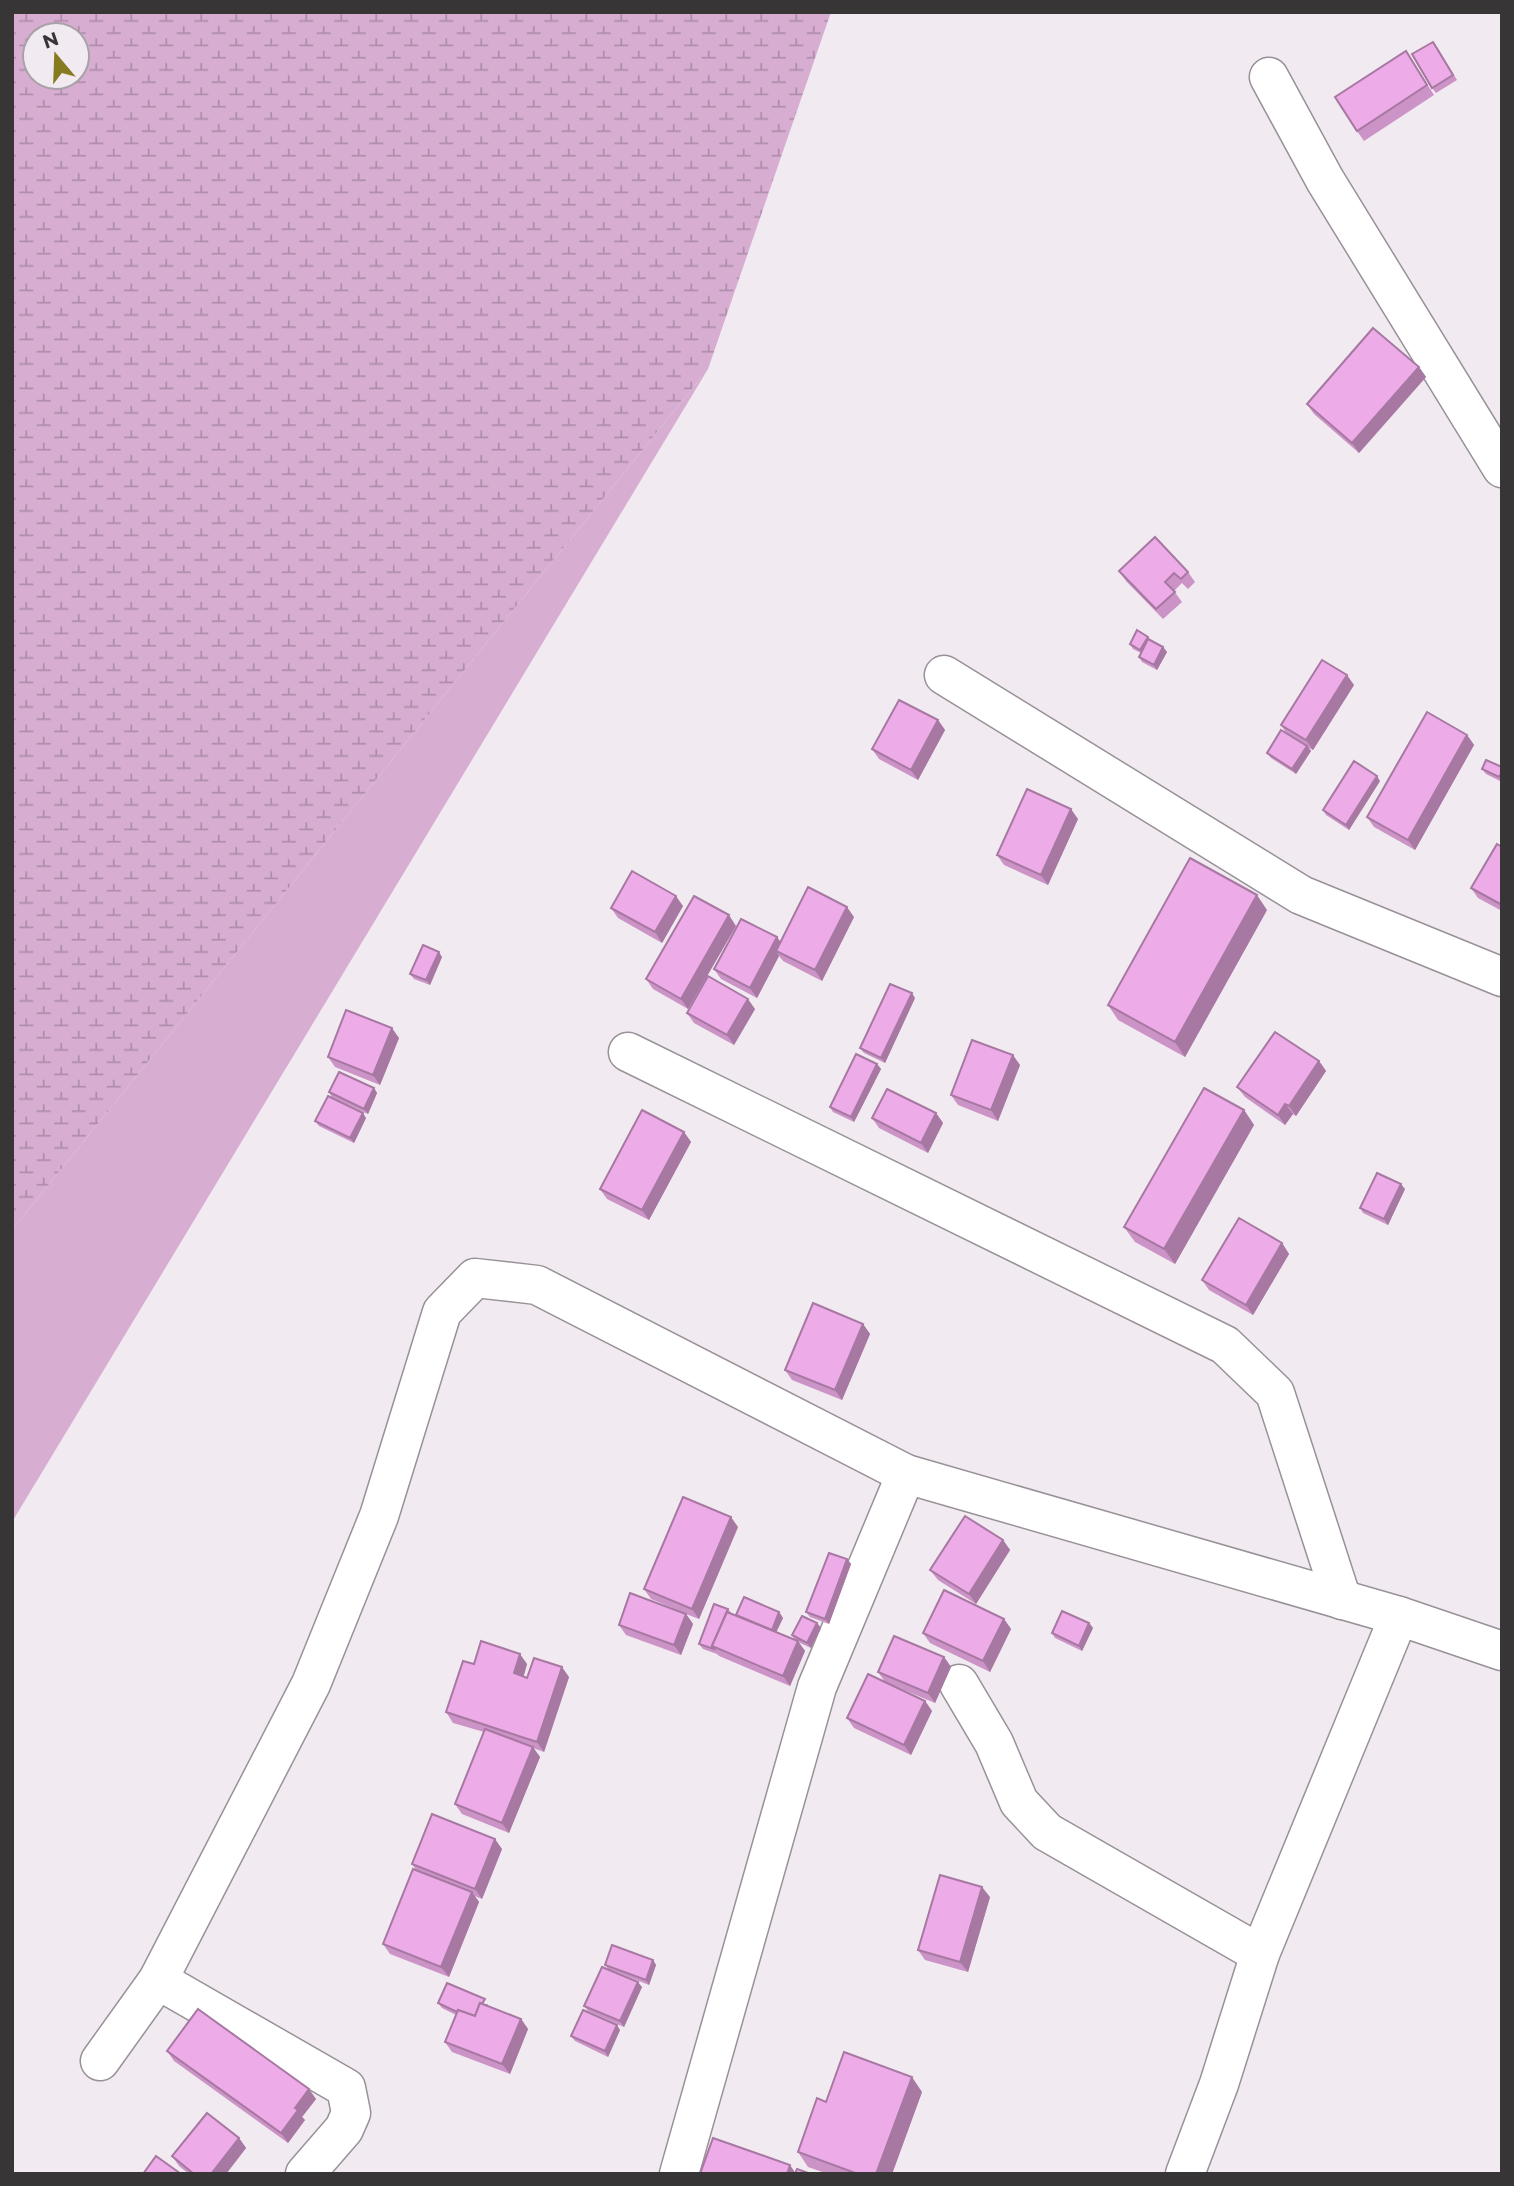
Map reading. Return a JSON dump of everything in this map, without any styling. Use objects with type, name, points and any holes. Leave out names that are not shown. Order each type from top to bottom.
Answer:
[{"type":"street","points":[[1269,77],[1325,180],[1502,468]]},
{"type":"street","points":[[944,675],[1300,895],[1502,977]]},
{"type":"street","points":[[628,1052],[1225,1345],[1275,1393],[1342,1600]]},
{"type":"street","points":[[100,2061],[158,1980],[311,1684],[379,1516],[442,1312],[475,1278],[537,1285],[906,1474],[1399,1616],[1502,1651]]},
{"type":"street","points":[[680,2174],[817,1687],[906,1474]]},
{"type":"street","points":[[1185,2174],[1219,2084],[1260,1954],[1399,1616]]},
{"type":"street","points":[[959,1684],[994,1743],[1019,1802],[1047,1832],[1260,1954]]},
{"type":"street","points":[[158,1980],[346,2088],[351,2113],[344,2129],[305,2174]]},
{"type":"green space","points":[[12,12],[831,12],[708,369],[12,1230]]},
{"type":"green space","points":[[708,369],[12,1522],[12,1230]]},
{"type":"building","points":[[1433,42],[1453,75],[1432,88],[1412,54]]},
{"type":"building","points":[[1406,51],[1427,85],[1357,131],[1335,97]]},
{"type":"building","points":[[1373,328],[1419,367],[1352,443],[1307,404]]},
{"type":"building","points":[[1155,537],[1188,572],[1181,579],[1174,573],[1165,582],[1175,592],[1156,609],[1119,571]]},
{"type":"building","points":[[1137,630],[1148,637],[1140,650],[1130,644]]},
{"type":"building","points":[[1148,639],[1163,647],[1154,665],[1139,657]]},
{"type":"building","points":[[1322,660],[1347,675],[1306,740],[1281,725]]},
{"type":"building","points":[[899,700],[938,720],[911,770],[872,749]]},
{"type":"building","points":[[1427,712],[1467,735],[1408,840],[1367,817]]},
{"type":"building","points":[[1281,730],[1307,746],[1292,769],[1267,753]]},
{"type":"building","points":[[1486,760],[1502,767],[1499,777],[1482,769]]},
{"type":"building","points":[[1354,761],[1377,776],[1346,825],[1323,810]]},
{"type":"building","points":[[1027,789],[1071,809],[1041,875],[997,855]]},
{"type":"building","points":[[1497,844],[1502,847],[1502,905],[1471,888]]},
{"type":"building","points":[[1190,858],[1257,895],[1175,1042],[1108,1005]]},
{"type":"building","points":[[632,871],[676,896],[655,932],[611,908]]},
{"type":"building","points":[[808,887],[847,907],[815,970],[776,951]]},
{"type":"building","points":[[694,896],[729,915],[681,999],[646,979]]},
{"type":"building","points":[[741,919],[777,937],[750,988],[714,969]]},
{"type":"building","points":[[423,945],[439,952],[426,980],[410,974]]},
{"type":"building","points":[[708,976],[748,999],[727,1035],[687,1013]]},
{"type":"building","points":[[890,984],[912,993],[881,1058],[860,1048]]},
{"type":"building","points":[[346,1010],[392,1028],[373,1075],[328,1057]]},
{"type":"building","points":[[1275,1032],[1319,1061],[1289,1106],[1285,1104],[1278,1115],[1237,1087]]},
{"type":"building","points":[[972,1040],[1013,1055],[991,1110],[951,1095]]},
{"type":"building","points":[[856,1054],[877,1064],[851,1117],[830,1107]]},
{"type":"building","points":[[339,1072],[374,1088],[364,1109],[329,1092]]},
{"type":"building","points":[[1204,1088],[1244,1110],[1164,1249],[1124,1227]]},
{"type":"building","points":[[887,1089],[936,1113],[921,1143],[872,1118]]},
{"type":"building","points":[[328,1096],[363,1113],[350,1138],[315,1121]]},
{"type":"building","points":[[642,1110],[684,1132],[642,1210],[600,1189]]},
{"type":"building","points":[[1377,1173],[1401,1184],[1384,1219],[1360,1208]]},
{"type":"building","points":[[1239,1218],[1282,1243],[1246,1305],[1202,1280]]},
{"type":"building","points":[[813,1303],[863,1324],[835,1390],[785,1370]]},
{"type":"building","points":[[683,1497],[731,1517],[692,1609],[644,1589]]},
{"type":"building","points":[[965,1516],[1003,1540],[969,1594],[930,1570]]},
{"type":"building","points":[[829,1553],[847,1559],[825,1619],[806,1612]]},
{"type":"building","points":[[944,1590],[1004,1619],[983,1661],[923,1633]]},
{"type":"building","points":[[630,1593],[686,1614],[674,1645],[619,1625]]},
{"type":"building","points":[[744,1597],[779,1612],[772,1630],[736,1615]]},
{"type":"building","points":[[714,1604],[728,1609],[712,1646],[714,1649],[699,1644]]},
{"type":"building","points":[[1062,1611],[1089,1623],[1079,1646],[1052,1633]]},
{"type":"building","points":[[727,1612],[798,1641],[783,1676],[712,1646]]},
{"type":"building","points":[[802,1616],[817,1623],[807,1643],[792,1635]]},
{"type":"building","points":[[894,1636],[944,1657],[928,1693],[878,1672]]},
{"type":"building","points":[[481,1641],[520,1654],[514,1673],[527,1678],[534,1658],[562,1667],[537,1742],[446,1712],[463,1661],[474,1664]]},
{"type":"building","points":[[868,1674],[925,1701],[904,1745],[847,1718]]},
{"type":"building","points":[[485,1729],[533,1747],[502,1823],[455,1804]]},
{"type":"building","points":[[432,1814],[495,1839],[475,1889],[412,1864]]},
{"type":"building","points":[[413,1869],[472,1892],[441,1967],[383,1944]]},
{"type":"building","points":[[940,1875],[982,1887],[960,1962],[918,1950]]},
{"type":"building","points":[[612,1945],[653,1960],[646,1980],[605,1965]]},
{"type":"building","points":[[602,1967],[638,1982],[620,2021],[584,2006]]},
{"type":"building","points":[[447,1983],[485,1999],[480,2003],[475,2016],[458,2010],[457,2012],[438,2003]]},
{"type":"building","points":[[480,2003],[521,2019],[502,2064],[445,2042],[458,2010],[475,2016]]},
{"type":"building","points":[[198,2009],[309,2089],[281,2133],[167,2051]]},
{"type":"building","points":[[583,2010],[617,2025],[605,2051],[571,2036]]},
{"type":"building","points":[[844,2052],[912,2077],[876,2174],[858,2174],[798,2152],[817,2098],[826,2102]]},
{"type":"building","points":[[207,2113],[239,2138],[211,2174],[194,2174],[172,2156]]},
{"type":"building","points":[[713,2138],[790,2165],[787,2174],[700,2174]]},
{"type":"building","points":[[156,2156],[181,2174],[143,2174]]},
{"type":"building","points":[[797,2169],[811,2174],[795,2174]]}]
